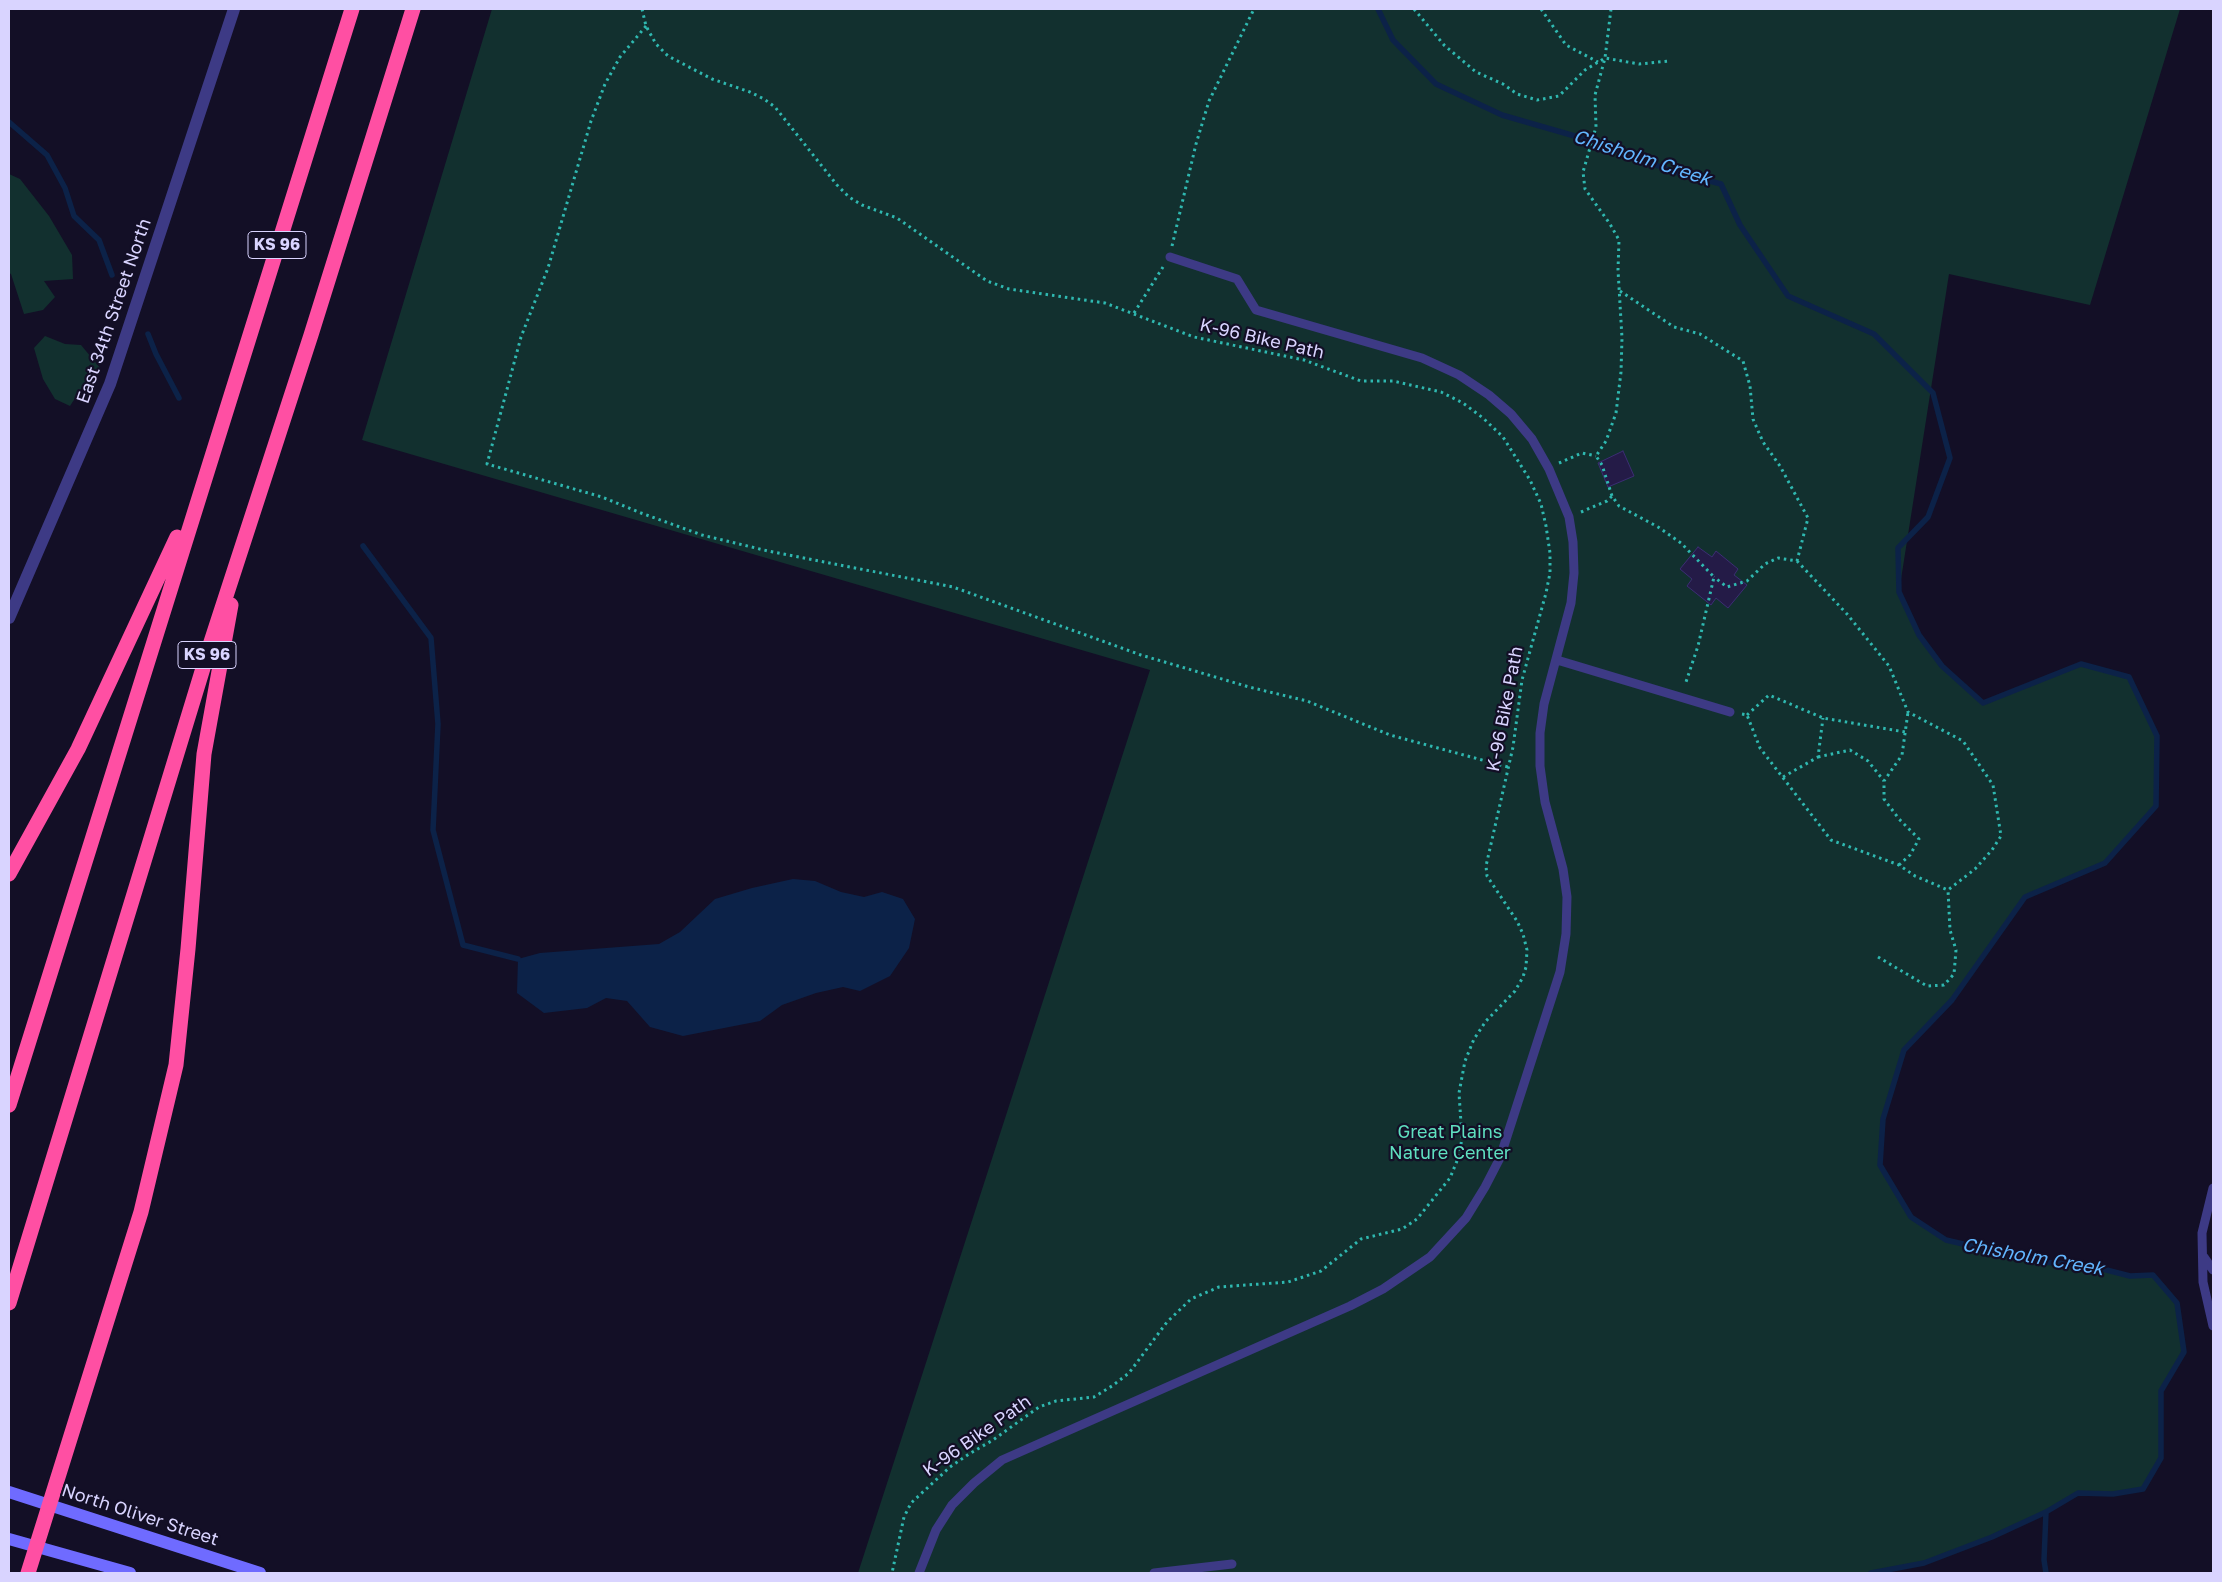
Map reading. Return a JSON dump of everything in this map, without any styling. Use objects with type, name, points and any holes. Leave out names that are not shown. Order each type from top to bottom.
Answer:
[{"type":"highway","name":"KS 96","points":[[9,1105],[352,9]]},
{"type":"highway","name":"KS 96","points":[[9,1303],[208,652],[413,9]]},
{"type":"highway","points":[[9,874],[78,749],[203,481]]},
{"type":"highway","points":[[28,1573],[141,1212],[176,1066],[204,754],[242,548]]},
{"type":"main road","name":"North Oliver Street","points":[[9,1492],[260,1573]]},
{"type":"main road","points":[[9,1539],[130,1573]]},
{"type":"street","name":"East 34th Street North","points":[[9,618],[110,384],[234,9]]},
{"type":"lane","points":[[919,1573],[936,1530],[952,1505],[974,1483],[1002,1460],[1384,1289],[1430,1257],[1466,1218],[1485,1187],[1503,1150],[1560,972],[1566,934],[1567,897],[1563,869],[1545,802],[1540,766],[1540,733],[1571,603],[1574,573],[1573,542],[1568,517],[1549,469],[1532,439],[1511,414],[1489,395],[1459,375],[1422,358],[1256,310],[1237,278],[1170,257]]},
{"type":"lane","points":[[1557,660],[1730,712]]},
{"type":"lane","points":[[2213,1188],[2202,1233],[2204,1256],[2203,1282],[2213,1326]]},
{"type":"lane","points":[[2204,1256],[2213,1270]]},
{"type":"lane","points":[[1154,1573],[1232,1564]]},
{"type":"path","name":"K-96 Bike Path","points":[[642,9],[646,26],[656,44],[668,56],[712,79],[750,92],[775,107],[836,185],[849,197],[862,205],[897,218],[987,282],[1009,289],[1098,302],[1134,313],[1175,332],[1304,360],[1360,381],[1393,381],[1441,392],[1463,403],[1483,418],[1502,437],[1530,480],[1541,504],[1550,554],[1550,573],[1546,593],[1519,691],[1516,730],[1486,866],[1487,876],[1517,921],[1523,934],[1527,950],[1526,967],[1515,991],[1486,1021],[1474,1039],[1465,1061],[1459,1093],[1462,1138],[1459,1156],[1450,1178],[1417,1219],[1402,1229],[1361,1239],[1321,1271],[1288,1282],[1219,1287],[1191,1298],[1166,1322],[1129,1373],[1112,1386],[1094,1396],[1056,1402],[1039,1407],[950,1467],[911,1503],[904,1518],[892,1573]]},
{"type":"path","points":[[1134,313],[1170,257],[1196,144],[1209,101],[1254,9]]},
{"type":"path","points":[[1414,9],[1444,45],[1476,72],[1503,84],[1517,94],[1537,100],[1559,96],[1584,70],[1606,58],[1639,64],[1669,61]]},
{"type":"path","points":[[1541,9],[1566,46],[1599,62]]},
{"type":"path","points":[[1611,9],[1606,58],[1595,94],[1596,127],[1583,172],[1585,189],[1602,211],[1618,240],[1621,372],[1616,413],[1606,441],[1596,456],[1602,466],[1612,496],[1619,506],[1658,527],[1681,543],[1714,577],[1727,587],[1747,581],[1765,564],[1778,558],[1797,561],[1847,614],[1889,666],[1908,712],[1902,755],[1884,781],[1884,799],[1899,819],[1919,839],[1910,855],[1899,865]]},
{"type":"path","points":[[646,26],[620,57],[605,84],[591,121],[548,268],[521,337],[487,464],[602,497],[640,514],[702,535],[768,551],[953,587],[1141,655],[1248,687],[1307,701],[1390,735],[1508,767]]},
{"type":"path","points":[[1620,291],[1674,327],[1700,334],[1743,361],[1750,386],[1753,418],[1763,442],[1780,466],[1808,518],[1797,561]]},
{"type":"path","points":[[1568,517],[1595,506],[1612,496]]},
{"type":"path","points":[[1681,697],[1698,646],[1714,577]]},
{"type":"path","points":[[1747,715],[1769,695],[1823,718],[1905,732]]},
{"type":"path","points":[[1730,712],[1747,715]]},
{"type":"path","points":[[1908,712],[1963,741],[1993,785],[2001,836],[1992,850],[1975,869],[1948,890]]},
{"type":"path","points":[[1747,715],[1760,748],[1831,840],[1899,865],[1915,876],[1948,890]]},
{"type":"path","points":[[1818,757],[1823,718]]},
{"type":"path","points":[[1783,777],[1818,757],[1850,750],[1868,761],[1884,781]]},
{"type":"path","points":[[1878,957],[1927,986],[1944,985],[1954,974],[1956,950],[1950,930],[1948,890]]},
{"type":"green space","name":"Great Plains Nature Center","points":[[492,9],[2180,9],[2090,305],[1949,274],[1899,592],[1919,635],[1942,666],[1983,703],[2081,664],[2129,677],[2157,736],[2156,806],[2105,863],[2024,897],[1952,1000],[1904,1050],[1883,1119],[1880,1165],[1911,1217],[1946,1240],[2040,1262],[2087,1265],[2130,1276],[2153,1275],[2177,1303],[2184,1352],[2161,1391],[2161,1458],[2143,1489],[2113,1494],[2078,1493],[2046,1512],[1992,1537],[1924,1563],[1871,1573],[858,1573],[1150,670],[362,440]]},
{"type":"green space","points":[[9,174],[20,179],[49,216],[72,255],[73,279],[44,281],[55,297],[43,310],[24,314],[11,274],[9,273]]},
{"type":"green space","points":[[45,336],[65,344],[81,345],[101,369],[86,381],[70,406],[55,399],[43,379],[34,348]]},
{"type":"water","points":[[793,879],[815,881],[841,892],[864,897],[882,892],[903,899],[915,919],[909,948],[890,976],[860,991],[843,987],[816,993],[782,1005],[760,1021],[683,1036],[650,1027],[627,1001],[606,998],[587,1008],[544,1013],[517,993],[518,959],[540,953],[659,944],[680,932],[715,899]]},
{"type":"building","points":[[1623,451],[1634,476],[1608,487],[1598,463]]},
{"type":"building","points":[[1698,547],[1712,557],[1716,551],[1738,569],[1734,575],[1747,585],[1728,608],[1716,598],[1711,605],[1687,586],[1692,579],[1680,569]]},
{"type":"waterway","name":"Chisholm Creek","points":[[1378,9],[1393,40],[1436,84],[1502,115],[1592,141],[1672,171],[1721,184],[1740,225],[1788,296],[1874,334],[1933,393],[1950,458],[1928,517],[1898,548],[1899,592],[1919,635],[1942,666],[1983,703],[2081,664],[2129,677],[2157,736],[2156,806],[2105,863],[2025,897],[1952,1000],[1904,1050],[1883,1119],[1880,1165],[1911,1217],[1946,1240],[2040,1262],[2087,1265],[2130,1276],[2153,1275],[2177,1303],[2184,1352],[2161,1391],[2161,1458],[2143,1489],[2113,1494],[2078,1493],[2046,1512],[1992,1537],[1924,1563],[1871,1573]]},
{"type":"waterway","points":[[9,122],[47,155],[65,188],[74,216],[99,240],[112,275]]},
{"type":"waterway","points":[[148,334],[156,354],[179,398]]},
{"type":"waterway","points":[[363,546],[431,638],[438,724],[433,830],[463,945],[518,959]]},
{"type":"waterway","points":[[2046,1512],[2044,1560],[2046,1573]]}]
